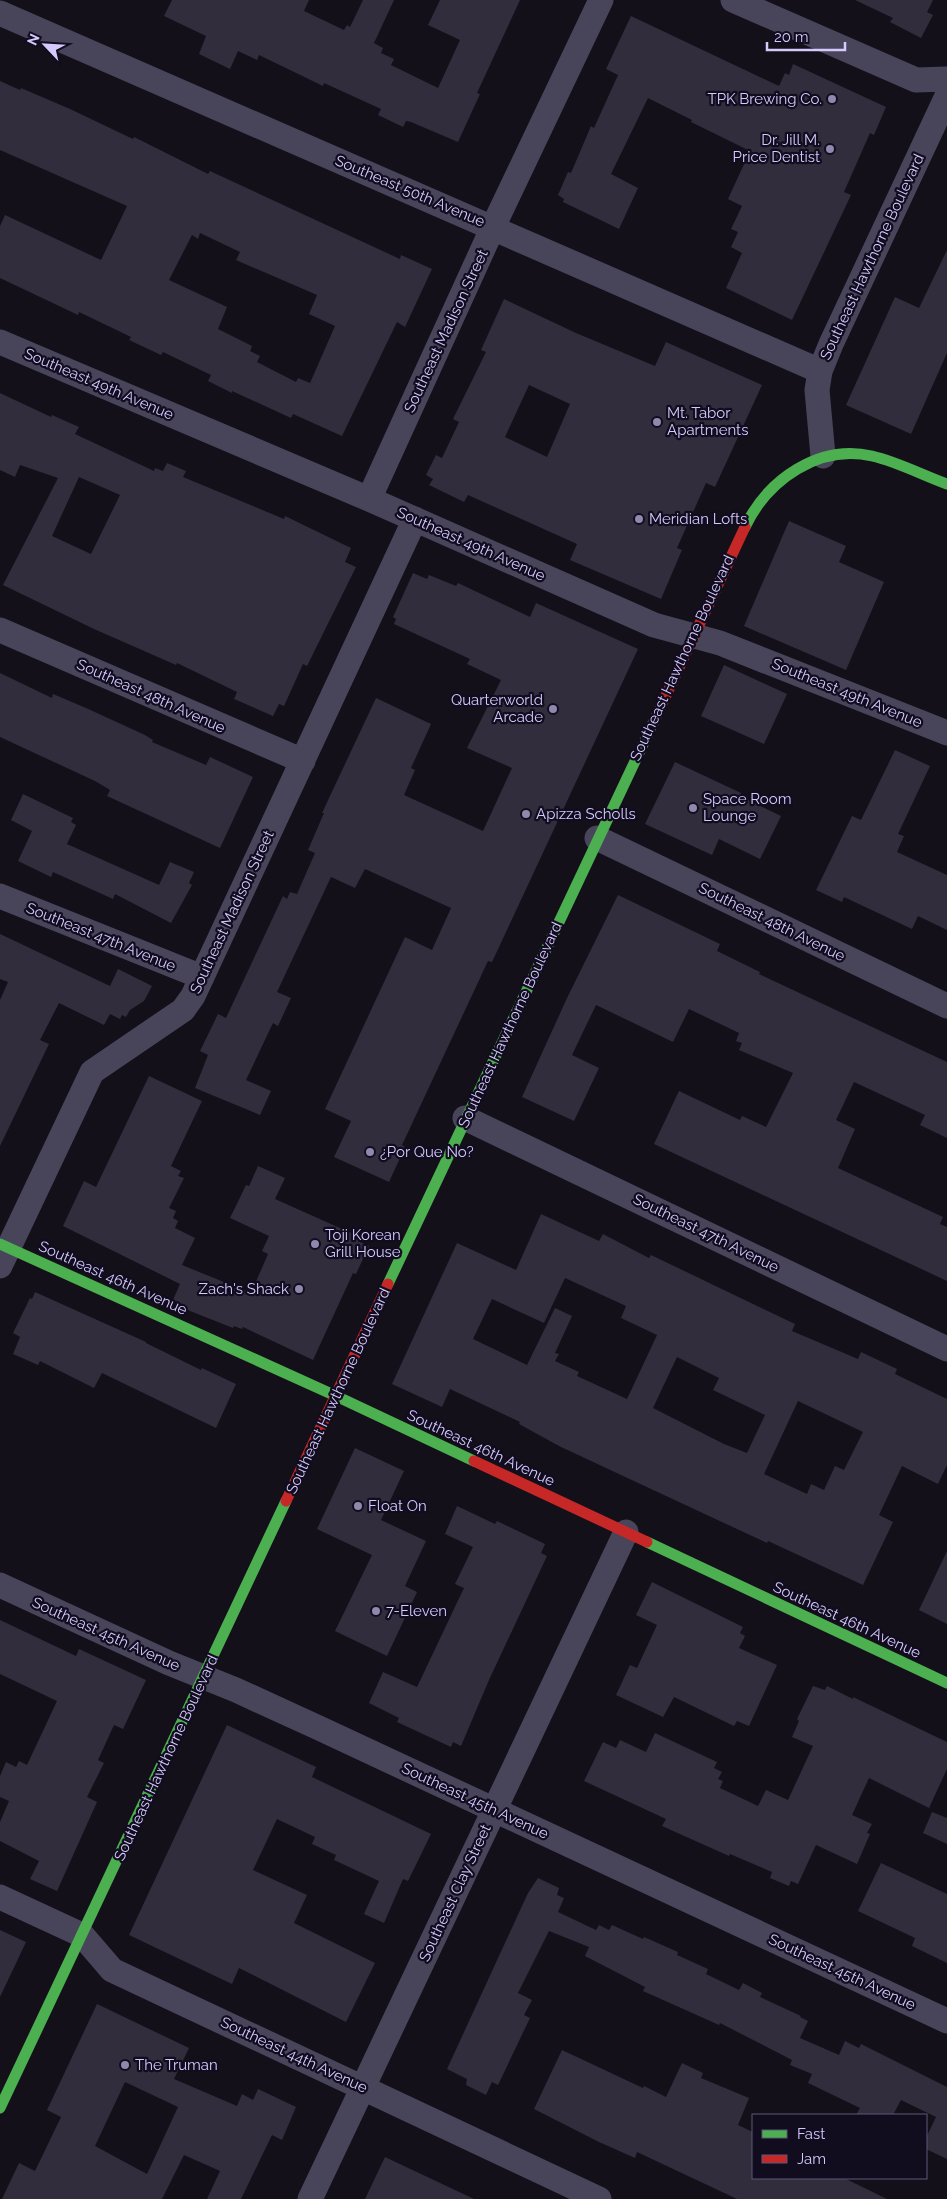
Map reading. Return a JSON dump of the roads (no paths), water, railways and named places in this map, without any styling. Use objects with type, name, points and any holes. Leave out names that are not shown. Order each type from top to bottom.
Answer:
[{"type":"main road","points":[[823,456],[848,453],[869,456],[892,462],[947,484]]},
{"type":"main road","name":"Southeast Hawthorne Boulevard","points":[[0,2108],[749,519],[758,505],[784,478],[823,456]]},
{"type":"main road","name":"Southeast 46th Avenue","points":[[3,1253],[336,1396],[947,1683]]},
{"type":"street","name":"Southeast Madison Street","points":[[369,499],[493,227],[601,0]]},
{"type":"street","points":[[733,0],[916,80],[947,79]]},
{"type":"street","name":"Southeast 50th Avenue","points":[[0,13],[820,371]]},
{"type":"street","name":"Southeast Hawthorne Boulevard","points":[[823,456],[817,390],[820,371],[947,96]]},
{"type":"street","name":"Southeast 49th Avenue","points":[[0,342],[369,499],[654,625],[720,643],[947,733]]},
{"type":"street","name":"Southeast Madison Street","points":[[3,1253],[92,1072],[183,1010],[202,977],[415,519]]},
{"type":"street","name":"Southeast 48th Avenue","points":[[0,630],[303,762]]},
{"type":"street","name":"Southeast 48th Avenue","points":[[597,838],[947,1006]]},
{"type":"street","name":"Southeast 47th Avenue","points":[[0,896],[202,977]]},
{"type":"street","name":"Southeast 47th Avenue","points":[[465,1118],[947,1349]]},
{"type":"street","name":"Southeast Clay Street","points":[[310,2199],[626,1532]]},
{"type":"street","name":"Southeast 45th Avenue","points":[[0,1586],[169,1663],[244,1694],[947,2021]]},
{"type":"street","name":"Southeast 44th Avenue","points":[[0,1897],[82,1935],[112,1970],[599,2199]]},
{"type":"place","name":"TPK Brewing Co.","points":[[832,99]]},
{"type":"place","name":"Dr. Jill M. Price Dentist","points":[[830,149]]},
{"type":"place","name":"Mt. Tabor Apartments","points":[[657,422]]},
{"type":"place","name":"Meridian Lofts","points":[[639,519]]},
{"type":"place","name":"Quarterworld Arcade","points":[[553,709]]},
{"type":"place","name":"Space Room Lounge","points":[[693,808]]},
{"type":"place","name":"Apizza Scholls","points":[[526,814]]},
{"type":"place","name":"¿Por Que No?","points":[[370,1152]]},
{"type":"place","name":"Toji Korean Grill House","points":[[315,1244]]},
{"type":"place","name":"Zach's Shack","points":[[299,1289]]},
{"type":"place","name":"Float On","points":[[358,1506]]},
{"type":"place","name":"7-Eleven","points":[[376,1611]]},
{"type":"place","name":"The Truman","points":[[125,2065]]}]
